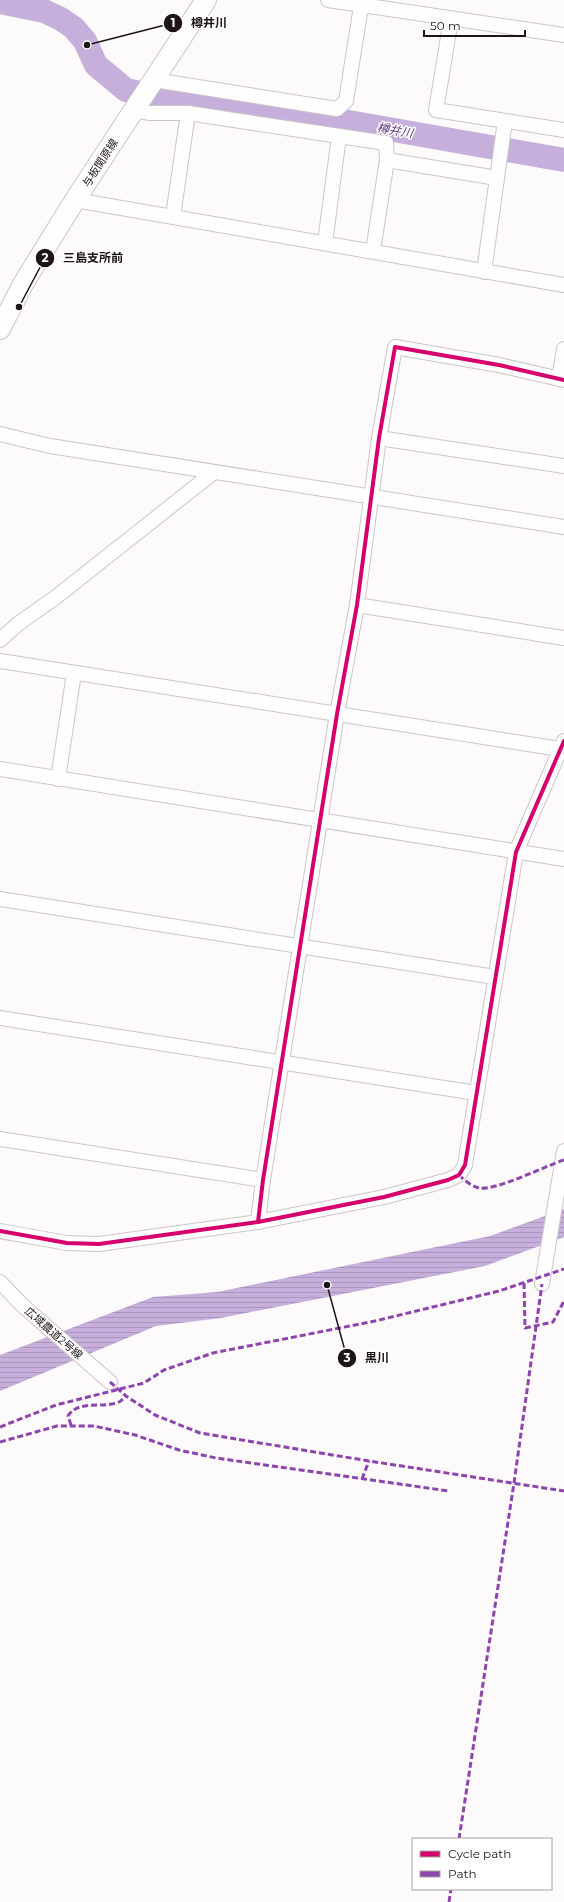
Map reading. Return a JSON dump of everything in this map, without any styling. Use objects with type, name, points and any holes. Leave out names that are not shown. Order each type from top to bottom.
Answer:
[{"type":"main road","name":"与板関原線","points":[[0,329],[23,284],[75,200],[206,0]]},
{"type":"street","points":[[328,0],[361,3],[451,19],[564,36]]},
{"type":"street","points":[[154,80],[337,109],[346,101],[361,3]]},
{"type":"street","points":[[451,19],[436,110],[504,126],[564,130]]},
{"type":"street","points":[[134,110],[149,113],[188,113],[386,144],[387,160],[373,251]]},
{"type":"street","points":[[173,216],[188,113]]},
{"type":"street","points":[[484,272],[504,126]]},
{"type":"street","points":[[325,243],[339,136]]},
{"type":"street","points":[[387,160],[497,172]]},
{"type":"street","points":[[75,200],[564,285]]},
{"type":"street","points":[[258,1222],[263,1180],[283,1064],[337,714],[356,605],[379,438],[395,347],[499,365],[562,379],[564,349]]},
{"type":"street","points":[[0,434],[50,446],[564,527]]},
{"type":"street","points":[[379,438],[564,466]]},
{"type":"street","points":[[0,640],[18,624],[56,597],[214,472]]},
{"type":"street","points":[[356,605],[564,638]]},
{"type":"street","points":[[0,661],[337,714],[562,745],[516,852],[465,1165],[459,1174],[448,1180],[384,1197],[258,1222],[99,1244],[67,1243],[0,1231]]},
{"type":"street","points":[[58,779],[74,673]]},
{"type":"street","points":[[0,770],[321,819],[564,859]]},
{"type":"street","points":[[0,899],[495,977]]},
{"type":"street","points":[[0,1018],[283,1064],[476,1092]]},
{"type":"street","points":[[0,1139],[263,1180]]},
{"type":"street","points":[[542,1284],[564,1152]]},
{"type":"street","name":"広域農道2号線","points":[[0,1282],[22,1305],[110,1382]]},
{"type":"shaded area","points":[[564,1209],[564,1237],[485,1266],[221,1318],[156,1326],[0,1391],[0,1355],[153,1297],[217,1292],[490,1236]]},
{"type":"waterway","name":"樽井川","points":[[0,2],[44,11],[61,19],[74,28],[85,41],[96,65],[126,90],[159,97],[326,118],[564,160]]},
{"type":"marked path","points":[[459,1175],[473,1186],[487,1188],[497,1186],[564,1160]]},
{"type":"marked path","points":[[0,1427],[56,1405],[144,1383],[164,1370],[213,1353],[375,1321],[499,1291],[564,1269]]},
{"type":"marked path","points":[[524,1283],[525,1328],[553,1322],[564,1301]]},
{"type":"marked path","points":[[459,1838],[514,1483],[542,1284]]},
{"type":"marked path","points":[[110,1382],[126,1396],[155,1415],[200,1433],[564,1491]]},
{"type":"marked path","points":[[71,1425],[68,1416],[78,1408],[92,1405],[113,1404],[120,1402],[126,1396]]},
{"type":"marked path","points":[[0,1442],[57,1426],[94,1426],[135,1435],[179,1450],[216,1458],[449,1491]]},
{"type":"marked path","points":[[362,1479],[369,1461]]},
{"type":"marked path","points":[[449,1902],[451,1890]]},
{"type":"cycle path","points":[[258,1222],[263,1180],[337,714],[357,605],[379,438],[395,347],[499,365],[564,380]]},
{"type":"cycle path","points":[[0,1231],[67,1243],[99,1244],[258,1222],[384,1197],[448,1180],[459,1175],[465,1165],[516,852],[564,741]]},
{"type":"place","name":"樽井川","points":[[87,45]]},
{"type":"place","name":"三島支所前","points":[[19,307]]},
{"type":"place","name":"黒川","points":[[327,1285]]}]
